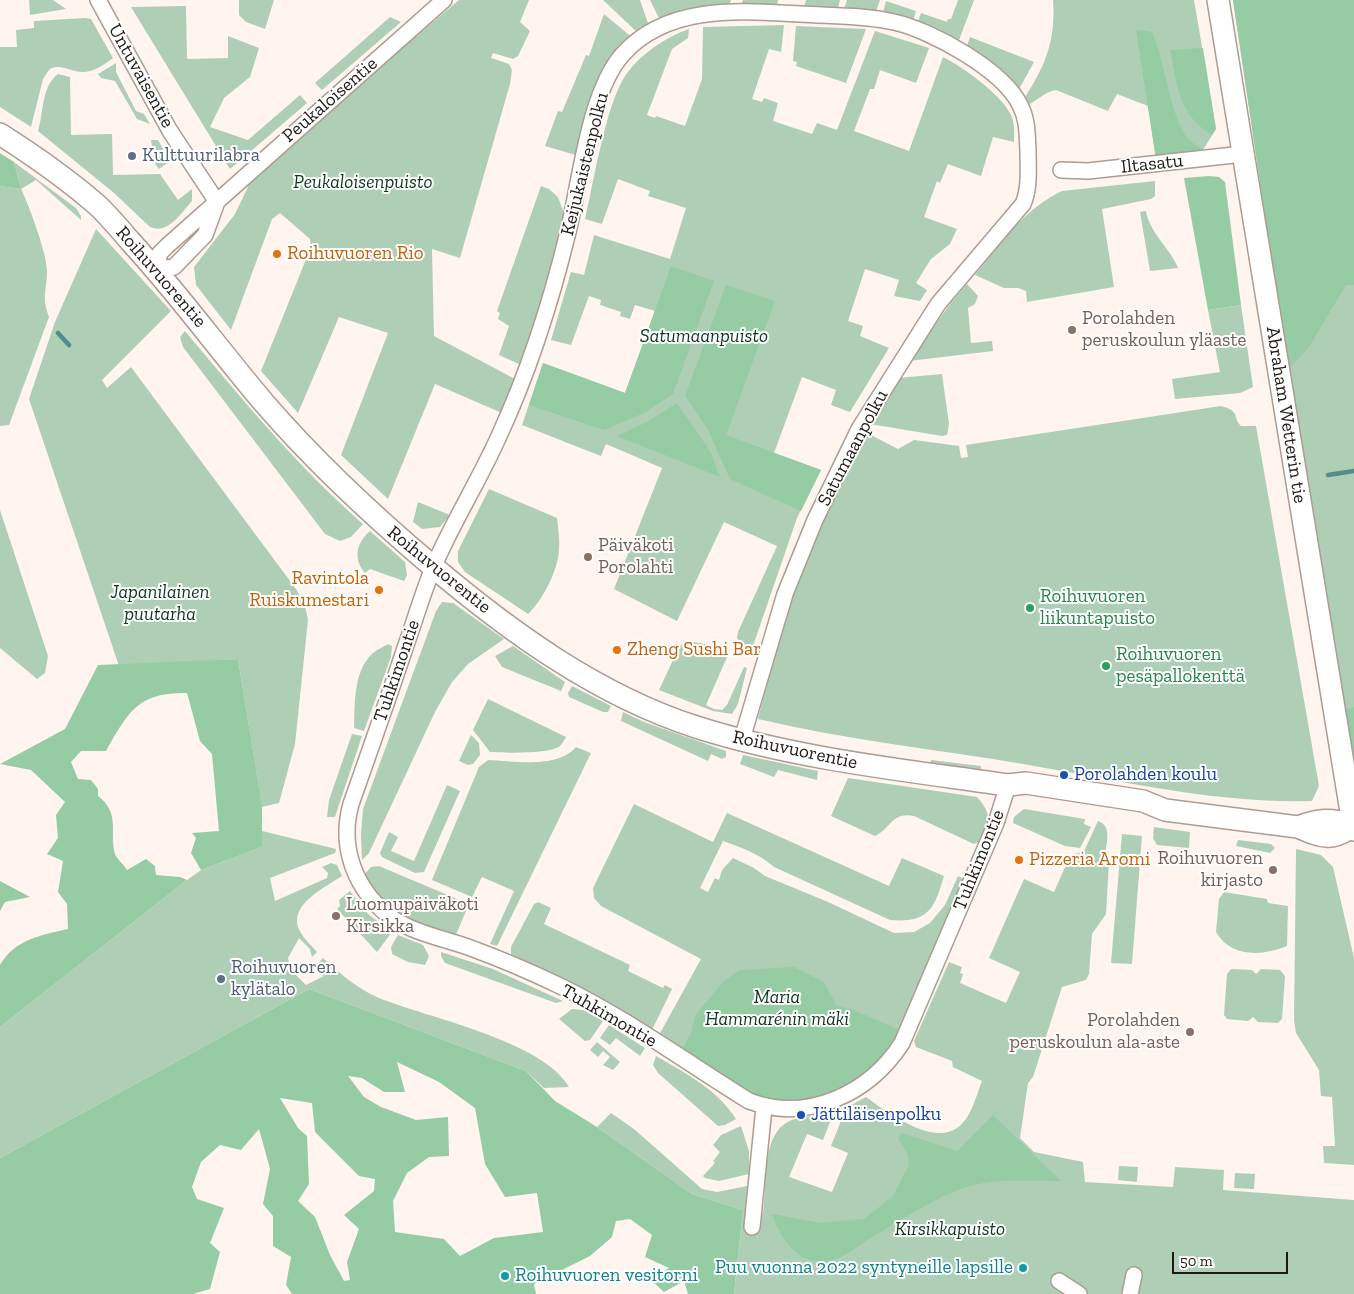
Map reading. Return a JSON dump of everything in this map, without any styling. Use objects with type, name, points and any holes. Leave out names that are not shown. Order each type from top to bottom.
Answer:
[{"type":"main road","name":"Abraham Wetterin tie","points":[[1218,0],[1354,828]]},
{"type":"main road","name":"Roihuvuorentie","points":[[0,134],[31,154],[97,206],[156,270],[292,434],[341,486],[434,567],[513,629],[586,676],[644,706],[692,726],[742,739],[826,758],[1008,785],[1023,796],[1144,814],[1165,810],[1298,827],[1316,820],[1336,820],[1354,828]]},
{"type":"street","name":"Untuvaisentie","points":[[98,0],[170,131],[217,202]]},
{"type":"street","name":"Peukaloisentie","points":[[156,270],[174,267],[205,235],[217,202],[290,135],[444,0]]},
{"type":"street","name":"Keijukaistenpolku","points":[[434,567],[500,435],[537,343],[559,269],[601,93],[610,72],[622,54],[640,40],[678,19],[697,14],[726,12],[875,18],[918,29],[959,49],[1007,87],[1019,101],[1027,127],[1027,191]]},
{"type":"street","name":"Iltasatu","points":[[1061,170],[1088,171],[1243,154]]},
{"type":"street","name":"Satumaanpolku","points":[[742,739],[784,594],[815,520],[859,429],[933,311],[1023,204],[1027,191]]},
{"type":"street","name":"Tuhkimontie","points":[[434,567],[348,816],[348,853],[358,878],[370,899],[392,919],[496,958],[558,985],[595,1004],[748,1101],[764,1107],[787,1108],[811,1105],[840,1098],[864,1085],[896,1053],[902,1043],[996,823],[1008,785]]},
{"type":"street","points":[[752,1227],[764,1107]]},
{"type":"street","points":[[1130,1294],[1134,1275]]},
{"type":"street","points":[[1065,1294],[1059,1281],[1079,1294]]},
{"type":"green space","points":[[29,0],[53,0],[66,9],[30,15]]},
{"type":"green space","points":[[239,0],[274,0],[265,29],[246,22],[239,15]]},
{"type":"green space","name":"Peukaloisenpuisto","points":[[459,0],[529,0],[520,22],[530,31],[518,56],[513,59],[493,53],[491,58],[509,64],[512,70],[510,84],[460,258],[432,249],[434,336],[515,379],[502,413],[435,384],[388,499],[341,455],[388,333],[339,317],[298,413],[261,371],[311,247],[310,239],[280,213],[272,219],[231,330],[196,285],[194,267],[235,214],[254,174]]},
{"type":"green space","points":[[603,0],[640,0],[649,26],[639,34]]},
{"type":"green space","points":[[650,0],[731,0],[728,8],[687,10],[660,20]]},
{"type":"green space","points":[[743,0],[778,0],[777,6],[740,8]]},
{"type":"green space","points":[[806,0],[840,0],[838,8],[804,7]]},
{"type":"green space","points":[[847,0],[880,0],[875,14],[844,9]]},
{"type":"green space","points":[[958,0],[974,0],[958,43],[917,24],[921,13],[947,22],[948,19],[951,19]]},
{"type":"green space","points":[[1053,0],[1194,0],[1216,129],[1203,150],[1156,159],[1148,106],[1117,94],[1108,111],[1056,90],[1026,106],[1023,100],[1043,65],[1051,41]]},
{"type":"green space","points":[[1233,0],[1354,0],[1354,765],[1289,377]]},
{"type":"green space","points":[[1233,0],[1354,0],[1354,285],[1346,285],[1309,347],[1288,370]]},
{"type":"green space","points":[[886,1],[916,11],[913,22],[882,16]]},
{"type":"green space","points":[[186,6],[187,59],[228,58],[228,36],[259,48],[250,77],[224,98],[210,127],[248,140],[300,95],[307,103],[230,169],[131,7]]},
{"type":"green space","points":[[604,14],[634,39],[579,156],[545,146],[558,111],[562,112],[586,55],[589,56]]},
{"type":"green space","points":[[390,17],[401,22],[322,90],[315,83]]},
{"type":"green space","points":[[91,19],[113,58],[99,67],[88,71],[80,72],[61,67],[49,70],[43,79],[31,127],[0,107],[0,47],[17,47],[16,30],[34,28],[34,21]]},
{"type":"green space","name":"Satumaanpuisto","points":[[784,25],[781,52],[769,49],[752,99],[762,102],[764,98],[778,103],[773,121],[812,134],[817,123],[837,130],[875,31],[929,48],[916,83],[880,70],[874,89],[870,89],[854,131],[909,151],[943,57],[961,67],[981,82],[1006,107],[1013,121],[1014,142],[993,137],[981,176],[948,164],[940,183],[937,181],[924,217],[957,229],[950,244],[931,259],[916,283],[927,290],[920,301],[894,296],[899,280],[865,269],[848,321],[863,326],[860,336],[889,348],[850,412],[831,405],[836,390],[802,377],[774,453],[821,470],[797,518],[753,646],[744,647],[737,638],[738,632],[777,546],[724,522],[677,621],[614,589],[662,468],[606,444],[601,456],[522,425],[543,363],[625,393],[655,311],[635,305],[630,319],[620,316],[621,312],[600,305],[601,300],[589,296],[571,345],[551,340],[571,272],[584,275],[594,235],[670,259],[686,208],[648,196],[650,191],[618,179],[602,224],[585,219],[607,122],[613,103],[627,73],[655,46],[689,29],[688,38],[672,49],[647,115],[655,118],[656,116],[685,126],[702,79],[703,27]]},
{"type":"green space","points":[[796,26],[866,29],[846,83],[796,66],[797,62],[793,61]]},
{"type":"green space","points":[[1136,30],[1152,32],[1180,124],[1185,135],[1203,150],[1156,159]]},
{"type":"green space","points":[[970,37],[1034,62],[1018,91],[966,49]]},
{"type":"green space","points":[[1203,48],[1216,129],[1212,135],[1192,118],[1186,109],[1178,87],[1170,50]]},
{"type":"green space","points":[[116,63],[116,72],[136,111],[144,114],[150,124],[137,119],[115,81],[101,78],[98,74]]},
{"type":"green space","points":[[58,74],[70,77],[71,135],[112,134],[113,175],[160,174],[178,200],[192,189],[192,201],[174,222],[163,228],[150,227],[114,193],[38,131],[46,93],[53,79]]},
{"type":"green space","points":[[151,140],[158,140],[170,161],[159,169],[154,162]]},
{"type":"green space","points":[[0,153],[14,162],[21,189],[0,186]]},
{"type":"green space","points":[[14,162],[76,208],[81,216],[81,220],[36,180],[21,189]]},
{"type":"green space","points":[[1219,177],[1225,182],[1241,305],[1208,310],[1184,178]]},
{"type":"green space","points":[[1155,181],[1155,196],[1151,199],[1102,209],[1114,287],[1027,302],[1026,291],[1018,288],[1004,288],[975,275],[1014,228],[1048,198],[1062,191]]},
{"type":"green space","points":[[0,186],[21,189],[33,217],[44,253],[47,271],[45,298],[49,317],[9,425],[0,426]]},
{"type":"green space","points":[[541,186],[549,189],[558,197],[565,216],[552,268],[521,365],[499,355],[509,326],[498,319],[500,313],[497,311]]},
{"type":"green space","points":[[1146,211],[1151,226],[1178,268],[1150,271],[1140,212]]},
{"type":"green space","name":"Japanilainen puutarha","points":[[96,229],[171,311],[102,380],[107,388],[131,367],[296,589],[305,606],[308,620],[295,744],[279,803],[262,807],[238,659],[119,666],[29,399],[55,322]]},
{"type":"green space","points":[[671,266],[714,281],[673,394],[644,413],[604,430],[529,405],[543,363],[625,393]]},
{"type":"green space","points":[[967,284],[978,296],[975,304],[968,308],[971,343],[992,341],[993,351],[909,361],[950,304]]},
{"type":"green space","points":[[726,285],[775,301],[726,435],[821,470],[801,511],[730,479],[707,428],[685,396]]},
{"type":"green space","points":[[1241,305],[1253,387],[1240,393],[1175,399],[1172,379],[1220,372],[1208,310]]},
{"type":"green space","points":[[185,331],[249,407],[315,479],[363,524],[351,537],[340,541],[325,534],[183,347],[180,337]]},
{"type":"green space","points":[[942,374],[949,424],[947,435],[942,436],[870,424],[898,378]]},
{"type":"green space","points":[[677,403],[710,451],[720,477],[617,436],[647,422]]},
{"type":"green space","name":"Roihuvuoren liikuntapuisto","points":[[1221,406],[1234,412],[1241,426],[1256,426],[1319,786],[1312,801],[1240,799],[1167,790],[1023,764],[857,739],[758,719],[776,649],[792,598],[822,524],[865,432],[898,449],[914,440],[959,446],[961,458],[968,457],[966,445]]},
{"type":"green space","points":[[489,489],[557,518],[559,546],[556,566],[544,593],[528,614],[465,572],[458,562],[458,551]]},
{"type":"green space","points":[[418,502],[450,515],[440,527],[422,529],[413,522]]},
{"type":"green space","points":[[0,510],[48,656],[45,673],[37,679],[0,648]]},
{"type":"green space","points":[[370,531],[405,562],[407,575],[404,581],[370,569],[365,573],[361,568],[358,557],[359,546]]},
{"type":"green space","points":[[442,602],[453,603],[504,639],[468,664],[452,682],[435,712],[369,853],[362,860],[361,834],[363,809],[436,611]]},
{"type":"green space","points":[[693,642],[705,644],[728,655],[706,705],[714,709],[722,710],[727,705],[744,667],[747,668],[738,704],[732,714],[713,711],[659,690],[680,645]]},
{"type":"green space","points":[[388,644],[392,646],[391,657],[364,731],[354,728],[356,689],[361,670],[372,654]]},
{"type":"green space","points":[[513,646],[565,682],[561,691],[502,667],[495,656]]},
{"type":"green space","points":[[238,659],[262,806],[262,847],[201,870],[191,853],[196,838],[192,833],[219,831],[212,754],[200,741],[187,693],[157,696],[136,707],[121,725],[106,751],[81,751],[71,762],[78,779],[91,780],[98,789],[98,796],[110,809],[115,854],[127,870],[146,859],[155,866],[156,875],[180,877],[187,880],[0,1027],[0,965],[6,956],[21,944],[39,936],[68,929],[67,904],[58,892],[63,861],[47,854],[58,838],[56,815],[65,802],[31,770],[0,764],[65,729],[98,665]]},
{"type":"green space","points":[[572,686],[611,706],[608,712],[603,712],[569,697],[568,693]]},
{"type":"green space","points":[[488,699],[566,737],[560,746],[555,749],[505,753],[490,752],[473,730]]},
{"type":"green space","points":[[1354,707],[1354,765],[1344,711]]},
{"type":"green space","points":[[623,712],[644,722],[726,751],[726,757],[722,759],[711,754],[708,761],[621,721]]},
{"type":"green space","points":[[352,734],[362,736],[335,817],[327,817],[329,800]]},
{"type":"green space","points":[[471,735],[479,743],[480,755],[473,764],[468,765],[459,761]]},
{"type":"green space","points":[[576,747],[591,753],[497,946],[490,944],[514,891],[482,877],[472,897],[432,880],[479,767],[488,760],[547,761],[568,754]]},
{"type":"green space","points":[[743,755],[818,771],[817,780],[778,770],[774,777],[740,764]]},
{"type":"green space","points":[[931,760],[981,766],[981,774],[930,768]]},
{"type":"green space","points":[[848,778],[977,797],[986,809],[987,824],[979,842],[974,844],[914,816],[906,815],[896,818],[881,833],[875,836],[831,816]]},
{"type":"green space","points":[[447,785],[460,791],[424,872],[415,873],[382,857],[380,853],[389,832],[398,837],[391,851],[414,861]]},
{"type":"green space","name":"Maria Hammarénin mäki","points":[[634,804],[713,842],[727,813],[889,886],[902,858],[944,876],[937,898],[928,912],[913,919],[890,920],[774,867],[750,851],[723,841],[700,888],[708,892],[715,878],[719,880],[722,870],[733,858],[754,868],[765,876],[828,902],[894,933],[914,932],[930,923],[945,905],[958,876],[964,879],[896,1039],[793,1101],[746,1090],[659,1035],[701,959],[601,906],[594,898],[593,888]]},
{"type":"green space","points":[[1024,809],[1085,819],[1084,824],[1091,827],[1080,848],[1065,846],[1013,823],[1014,817]]},
{"type":"green space","name":"Kirsikkapuisto","points":[[1098,821],[1103,824],[1107,832],[1104,861],[1109,862],[1106,914],[1092,934],[1089,974],[1086,980],[1062,987],[1033,1077],[1028,1083],[1020,1138],[1034,1152],[1083,1162],[1085,1182],[1173,1187],[1175,1167],[1224,1170],[1223,1190],[1354,1200],[1354,1294],[734,1294],[743,1210],[692,1194],[597,1127],[611,1113],[634,1129],[702,1189],[717,1192],[747,1186],[746,1210],[763,1213],[767,1159],[770,1146],[783,1125],[795,1119],[834,1112],[823,1140],[807,1134],[789,1177],[832,1192],[848,1153],[831,1146],[846,1108],[866,1097],[897,1118],[922,1130],[935,1133],[947,1132],[957,1128],[966,1119],[982,1081],[953,1067],[952,1061],[916,1047],[914,1041],[949,962],[962,967],[960,973],[963,974],[960,983],[1006,1003],[1020,972],[989,958],[1024,879],[1054,892],[1070,856],[1084,851]]},
{"type":"green space","points":[[1154,827],[1190,832],[1189,848],[1157,845],[1153,838]]},
{"type":"green space","points":[[262,831],[336,849],[335,853],[270,878],[275,901],[327,878],[328,873],[322,867],[331,863],[337,865],[342,876],[311,897],[300,910],[297,918],[299,930],[317,952],[312,957],[310,949],[299,938],[288,958],[291,970],[306,985],[324,976],[315,967],[323,958],[363,990],[379,998],[483,1033],[535,1056],[555,1071],[569,1087],[544,1088],[526,1071],[309,989],[0,1158],[0,1027],[201,870],[262,847]]},
{"type":"green space","points":[[1122,834],[1142,836],[1132,964],[1111,963]]},
{"type":"green space","points":[[1238,840],[1271,844],[1275,848],[1270,853],[1236,846]]},
{"type":"green space","points":[[1296,849],[1321,855],[1333,867],[1354,958],[1354,1165],[1324,1163],[1323,1146],[1335,1146],[1332,1097],[1321,1096],[1319,1070],[1296,1033],[1294,1020]]},
{"type":"green space","points":[[379,866],[469,904],[455,937],[399,916],[382,901],[363,876],[371,867]]},
{"type":"green space","points":[[0,881],[30,897],[5,902],[0,911]]},
{"type":"green space","points":[[350,891],[368,914],[392,932],[377,952],[337,909],[340,906],[339,900]]},
{"type":"green space","points":[[1224,892],[1267,899],[1268,903],[1288,906],[1287,946],[1258,953],[1230,947],[1216,932],[1219,899]]},
{"type":"green space","points":[[538,902],[551,908],[544,924],[630,965],[628,971],[663,988],[665,985],[672,989],[652,1030],[568,981],[511,954],[511,947],[534,904]]},
{"type":"green space","points":[[398,935],[423,945],[429,956],[425,965],[408,962],[392,954],[391,947]]},
{"type":"green space","points":[[441,952],[493,969],[563,1001],[556,1003],[445,963]]},
{"type":"green space","name":"Maria Hammarénin mäki","points":[[794,967],[824,982],[837,1006],[854,1010],[900,1030],[889,1050],[874,1068],[856,1081],[835,1092],[814,1098],[791,1100],[768,1098],[737,1087],[681,1050],[690,1036],[696,1014],[724,981],[740,970]]},
{"type":"green space","points":[[1231,969],[1252,970],[1256,974],[1261,969],[1280,970],[1285,976],[1282,1019],[1278,1023],[1258,1022],[1253,1017],[1248,1021],[1227,1019],[1224,1015],[1227,974]]},
{"type":"green space","points":[[309,989],[526,1071],[555,1101],[597,1127],[692,1194],[743,1210],[734,1294],[688,1294],[684,1281],[664,1292],[650,1279],[669,1268],[645,1257],[652,1235],[630,1219],[616,1221],[612,1237],[590,1256],[534,1284],[536,1294],[292,1294],[286,1285],[291,1257],[273,1246],[273,1216],[263,1204],[270,1169],[259,1129],[241,1150],[220,1145],[201,1162],[192,1187],[197,1199],[224,1208],[210,1243],[220,1252],[210,1289],[193,1294],[0,1294],[0,1158]],"holes":[[[397,1062],[439,1082],[475,1108],[485,1164],[505,1197],[537,1193],[543,1232],[494,1238],[460,1256],[444,1239],[395,1232],[393,1201],[407,1173],[429,1157],[449,1156],[448,1117],[416,1120],[381,1107],[364,1097],[348,1076],[362,1078],[384,1092],[405,1092]],[[280,1098],[312,1103],[315,1132],[359,1176],[375,1179],[374,1191],[344,1215],[359,1229],[347,1262],[350,1280],[344,1281],[330,1255],[315,1217],[298,1201],[309,1184],[307,1136],[298,1128]]]},
{"type":"green space","points":[[572,1009],[583,1010],[603,1021],[590,1040],[585,1041],[559,1019]]},
{"type":"green space","points":[[609,1025],[645,1048],[640,1056],[616,1038],[610,1045],[600,1038]]},
{"type":"green space","points":[[597,1042],[620,1062],[613,1070],[603,1065],[610,1057],[603,1051],[598,1057],[590,1050]]},
{"type":"green space","points":[[656,1056],[689,1075],[710,1090],[736,1119],[725,1125],[718,1126],[658,1073],[653,1065]]},
{"type":"green space","points":[[993,1115],[1061,1181],[996,1181],[958,1190],[925,1206],[849,1253],[831,1261],[814,1261],[797,1253],[785,1240],[775,1223],[772,1214],[821,1223],[864,1219],[893,1196],[909,1165],[907,1153],[898,1138],[902,1133],[957,1151]]},
{"type":"green space","points":[[741,1126],[749,1151],[749,1174],[719,1181],[705,1178],[703,1176],[715,1163],[713,1161],[720,1152],[713,1145],[721,1135]]},
{"type":"green space","points":[[1119,1166],[1138,1167],[1137,1182],[1118,1180]]},
{"type":"green space","points":[[1235,1173],[1255,1174],[1254,1189],[1234,1188]]},
{"type":"waterway","points":[[58,333],[69,345]]},
{"type":"waterway","points":[[1328,475],[1354,471]]},
{"type":"place","name":"Kulttuurilabra","points":[[132,156]]},
{"type":"place","name":"Roihuvuoren Rio","points":[[277,254]]},
{"type":"place","name":"Porolahden peruskoulun yläaste","points":[[1072,330]]},
{"type":"place","name":"Päiväkoti Porolahti","points":[[588,557]]},
{"type":"place","name":"Ravintola Ruiskumestari","points":[[379,590]]},
{"type":"place","name":"Roihuvuoren liikuntapuisto","points":[[1030,608]]},
{"type":"place","name":"Zheng Sushi Bar","points":[[617,650]]},
{"type":"place","name":"Roihuvuoren pesäpallokenttä","points":[[1106,666]]},
{"type":"place","name":"Porolahden koulu","points":[[1064,775]]},
{"type":"place","name":"Pizzeria Aromi","points":[[1019,860]]},
{"type":"place","name":"Roihuvuoren kirjasto","points":[[1273,870]]},
{"type":"place","name":"Luomupäiväkoti Kirsikka","points":[[336,916]]},
{"type":"place","name":"Roihuvuoren kylätalo","points":[[221,979]]},
{"type":"place","name":"Porolahden peruskoulun ala-aste","points":[[1190,1032]]},
{"type":"place","name":"Jättiläisenpolku","points":[[801,1115]]},
{"type":"place","name":"Puu vuonna 2022 syntyneille lapsille","points":[[1023,1268]]},
{"type":"place","name":"Roihuvuoren vesitorni","points":[[505,1276]]}]
